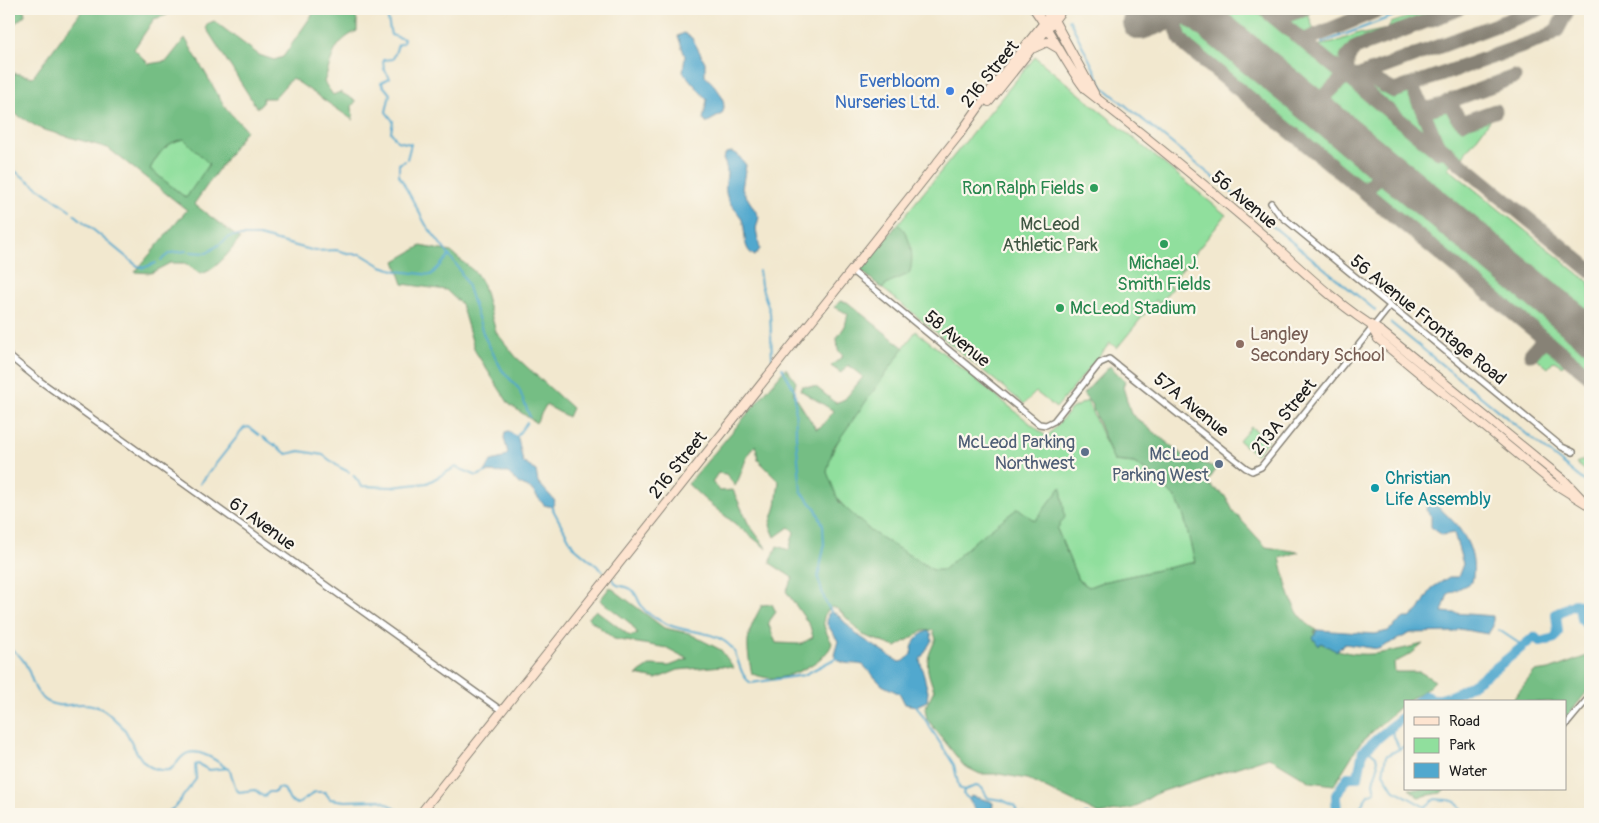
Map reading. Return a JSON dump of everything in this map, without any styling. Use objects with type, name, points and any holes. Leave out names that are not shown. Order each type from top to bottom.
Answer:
[{"type":"main road","name":"56 Avenue","points":[[1034,9],[1086,90],[1241,216],[1372,328],[1382,332],[1513,438],[1569,485],[1590,506]]},
{"type":"main road","name":"56 Avenue","points":[[1043,9],[1053,15],[1096,97]]},
{"type":"main road","name":"216 Street","points":[[959,135],[1027,54],[1053,15],[1063,9]]},
{"type":"main road","name":"216 Street","points":[[420,814],[1046,25]]},
{"type":"main road","points":[[1027,54],[1039,44],[1047,42],[1055,46],[1063,54]]},
{"type":"main road","name":"56 Avenue","points":[[1372,328],[1378,339],[1554,483],[1581,498]]},
{"type":"main road","points":[[1504,442],[1513,438]]},
{"type":"street","name":"56 Avenue Frontage Road","points":[[1271,203],[1279,214],[1390,306],[1562,447],[1573,452]]},
{"type":"street","name":"58 Avenue","points":[[852,271],[1039,424],[1046,425],[1054,421],[1103,361],[1112,360]]},
{"type":"street","name":"213A Street","points":[[1252,471],[1261,467],[1390,306]]},
{"type":"street","name":"61 Avenue","points":[[9,356],[40,381],[502,711]]},
{"type":"street","name":"57A Avenue","points":[[1112,360],[1252,471]]},
{"type":"street","points":[[1566,725],[1590,696]]},
{"type":"green space","points":[[9,9],[24,9],[25,15],[12,26],[9,24]]},
{"type":"green space","points":[[83,9],[171,9],[167,15],[154,19],[134,49],[149,64],[167,61],[185,38],[225,107],[246,130],[194,204],[240,239],[222,260],[211,269],[200,274],[185,263],[170,263],[151,273],[135,272],[187,210],[108,148],[41,129],[12,112],[14,73],[33,77]],"holes":[[[184,139],[209,164],[186,198],[150,169],[156,158],[167,146]]]},
{"type":"green space","points":[[316,9],[347,9],[357,19],[357,31],[343,41],[334,52],[324,82],[333,95],[340,92],[356,101],[352,106],[353,120],[292,78],[274,98],[263,98],[262,104],[257,108],[206,28],[207,24],[214,21],[259,55],[274,60],[283,57]]},
{"type":"green space","points":[[1209,9],[1258,9],[1338,75],[1338,79],[1319,97],[1315,97]]},
{"type":"green space","points":[[1269,9],[1296,9],[1277,16]]},
{"type":"green space","points":[[1432,9],[1453,9],[1354,46],[1346,54],[1343,70],[1314,46],[1333,43],[1359,33],[1364,34],[1387,29],[1391,23]]},
{"type":"green space","points":[[1307,11],[1315,33],[1303,38],[1287,23],[1292,16]]},
{"type":"green space","points":[[1186,15],[1370,165],[1371,176],[1366,180],[1356,180],[1184,40],[1179,18]]},
{"type":"green space","name":"McLeod Athletic Park","points":[[1035,57],[1226,215],[1169,285],[1172,288],[1160,303],[1156,300],[1117,348],[1110,343],[1056,408],[1036,392],[1024,404],[860,270]]},
{"type":"green space","points":[[1362,79],[1392,95],[1409,91],[1413,93],[1432,142],[1453,160],[1448,168],[1590,283],[1590,322],[1325,104],[1343,83]]},
{"type":"green space","points":[[1450,106],[1457,121],[1464,127],[1473,126],[1492,118],[1460,160],[1436,139],[1426,115]]},
{"type":"green space","points":[[184,139],[210,164],[186,198],[150,169],[156,158],[167,146]]},
{"type":"green space","points":[[1386,179],[1590,346],[1590,373],[1375,196],[1373,185],[1377,181]]},
{"type":"green space","points":[[898,224],[909,240],[912,254],[911,268],[909,274],[894,280],[882,288],[860,270]]},
{"type":"green space","points":[[421,246],[451,252],[476,273],[483,285],[496,332],[516,357],[572,408],[568,417],[546,405],[536,423],[509,404],[475,351],[461,304],[446,290],[403,284],[395,261]]},
{"type":"green space","points":[[840,301],[847,302],[904,348],[833,448],[827,472],[839,502],[872,532],[933,570],[943,570],[976,540],[1018,508],[1035,521],[1061,487],[1065,517],[1057,529],[1078,580],[1089,587],[1102,582],[1195,562],[1184,517],[1177,500],[1155,477],[1134,463],[1114,461],[1091,404],[1083,394],[1110,366],[1125,381],[1123,387],[1131,414],[1185,457],[1217,468],[1207,483],[1226,497],[1233,511],[1266,547],[1299,552],[1280,558],[1295,608],[1308,624],[1317,630],[1314,632],[1319,645],[1321,643],[1347,652],[1371,654],[1423,644],[1411,654],[1394,663],[1395,672],[1420,672],[1435,681],[1427,689],[1408,700],[1404,700],[1404,703],[1360,743],[1334,785],[1311,782],[1269,757],[1157,793],[1133,808],[1099,814],[1027,779],[999,774],[980,774],[964,766],[927,719],[925,708],[934,690],[928,669],[928,658],[936,639],[933,630],[923,631],[896,647],[863,635],[838,609],[832,607],[825,615],[824,624],[832,643],[824,655],[817,661],[799,671],[782,677],[769,678],[752,674],[748,654],[748,638],[762,605],[772,604],[776,612],[768,623],[776,643],[801,644],[813,637],[810,626],[786,591],[793,578],[770,563],[777,546],[789,550],[794,532],[789,527],[775,537],[770,525],[776,506],[779,481],[758,460],[756,445],[749,453],[735,486],[726,474],[718,473],[712,482],[720,491],[733,490],[748,523],[767,549],[705,500],[688,484],[786,368],[796,382],[793,393],[816,429],[822,426],[834,411],[800,390],[802,386],[816,387],[836,403],[845,399],[863,377],[848,365],[841,373],[831,366],[843,356],[838,350],[837,338],[845,326],[848,314],[835,307]]},
{"type":"green space","points":[[916,331],[1047,437],[1071,409],[1087,401],[1114,461],[1134,463],[1155,477],[1177,500],[1184,517],[1195,562],[1102,582],[1089,587],[1078,580],[1057,529],[1035,522],[999,524],[943,570],[933,571],[869,530],[841,503],[831,488],[827,472],[829,459],[849,422]]},
{"type":"green space","points":[[1542,344],[1565,362],[1562,366],[1554,361],[1548,368],[1535,357],[1534,354]]},
{"type":"green space","points":[[1251,427],[1258,432],[1246,447],[1239,441]]},
{"type":"green space","points":[[1261,434],[1268,440],[1256,455],[1249,449]]},
{"type":"green space","points":[[1590,445],[1590,473],[1588,473],[1576,463],[1587,458]]},
{"type":"green space","points":[[610,587],[664,628],[688,633],[721,650],[734,668],[722,666],[678,670],[656,679],[636,675],[651,665],[669,666],[688,659],[667,648],[614,639],[588,618],[596,610],[630,636],[638,634],[630,623],[600,600]]},
{"type":"green space","points":[[1590,652],[1590,688],[1566,718],[1566,700],[1513,700],[1534,672],[1549,670],[1587,656]]},
{"type":"green space","points":[[1410,790],[1444,790],[1441,793],[1418,797]]},
{"type":"water","points":[[684,33],[692,38],[705,62],[705,76],[717,88],[724,103],[722,114],[706,123],[703,119],[707,100],[683,72],[685,56],[678,36]]},
{"type":"water","points":[[732,152],[737,154],[746,165],[742,189],[759,217],[756,229],[760,249],[755,256],[746,245],[742,220],[726,193],[727,172],[723,159],[726,153]]},
{"type":"water","points":[[509,431],[518,438],[523,462],[536,471],[538,482],[555,501],[552,507],[544,505],[531,489],[519,484],[508,473],[485,472],[491,461],[503,458],[508,453],[504,438],[505,432]]},
{"type":"water","points":[[1427,504],[1438,507],[1459,529],[1469,545],[1473,563],[1472,582],[1448,594],[1442,612],[1493,616],[1493,626],[1488,634],[1459,629],[1455,632],[1411,633],[1378,649],[1345,644],[1336,651],[1321,643],[1319,646],[1313,638],[1317,630],[1375,634],[1388,631],[1404,618],[1410,618],[1419,610],[1432,588],[1449,577],[1458,577],[1463,564],[1454,533],[1442,535],[1431,527],[1431,516],[1426,510]]},
{"type":"water","points":[[831,612],[837,614],[856,634],[899,662],[904,661],[911,655],[912,647],[918,638],[928,631],[931,633],[932,640],[920,660],[928,692],[927,701],[916,706],[905,704],[900,694],[882,685],[863,665],[844,663],[837,659],[834,655],[838,641],[827,624],[828,614]]},
{"type":"water","points":[[971,796],[993,803],[992,813],[984,814],[973,807],[969,800]]},
{"type":"waterway","points":[[386,9],[391,35],[404,39],[403,43],[398,45],[393,59],[383,60],[384,69],[390,78],[381,83],[390,94],[386,112],[393,121],[391,132],[397,141],[411,144],[407,159]]},
{"type":"waterway","points":[[1322,43],[1412,9]]},
{"type":"waterway","points":[[1069,19],[1103,87],[1375,310]]},
{"type":"waterway","points":[[405,161],[399,164],[399,175],[426,225],[458,267],[467,284],[484,336],[502,370],[519,389],[530,417]]},
{"type":"waterway","points":[[9,167],[70,210]]},
{"type":"waterway","points":[[74,214],[136,265],[143,268],[156,263]]},
{"type":"waterway","points":[[189,252],[207,253],[231,236],[259,236],[315,251],[336,250],[351,254],[361,254],[381,266],[397,271],[431,275],[449,256]]},
{"type":"waterway","points":[[161,260],[170,253],[186,251]]},
{"type":"waterway","points":[[759,271],[761,285],[770,312],[772,358]]},
{"type":"waterway","points":[[1391,323],[1590,486]]},
{"type":"waterway","points":[[782,368],[795,391],[796,437],[801,491],[816,509],[823,525],[824,547],[818,578],[825,601],[832,613]]},
{"type":"waterway","points":[[515,439],[527,422]]},
{"type":"waterway","points":[[200,484],[244,428],[249,427],[259,435]]},
{"type":"waterway","points":[[263,437],[287,454],[300,451],[323,455],[349,472]]},
{"type":"waterway","points":[[353,475],[362,486],[392,487],[427,483],[456,467],[477,476],[486,472]]},
{"type":"waterway","points":[[551,506],[573,546],[603,571]]},
{"type":"waterway","points":[[612,578],[617,585],[633,590],[645,610],[659,620],[676,628],[714,636],[728,644],[735,653],[743,674],[751,683],[804,675],[838,657]]},
{"type":"waterway","points":[[1420,700],[1425,696],[1436,699],[1459,692],[1487,674],[1534,637],[1541,642],[1555,638],[1558,632],[1556,614],[1575,604],[1579,605],[1581,619],[1590,628]]},
{"type":"waterway","points":[[1499,630],[1523,646]]},
{"type":"waterway","points":[[9,648],[23,660],[35,688],[45,700],[52,704],[83,704],[100,708],[125,730],[136,752],[152,768],[169,770],[183,756],[193,752],[210,757],[225,767]]},
{"type":"waterway","points":[[916,705],[954,765],[959,788],[964,790],[976,786],[982,788],[988,798],[1002,800],[1015,806],[1017,813],[1024,814]]},
{"type":"waterway","points":[[1337,814],[1336,795],[1348,777],[1358,777],[1363,751],[1404,716]]},
{"type":"waterway","points":[[1391,729],[1399,748]]},
{"type":"waterway","points":[[1383,773],[1386,756],[1404,747]]},
{"type":"waterway","points":[[1353,814],[1356,813],[1368,795],[1375,792],[1373,782],[1378,767],[1376,756],[1366,748]]},
{"type":"waterway","points":[[165,814],[175,807],[196,779],[195,765],[198,764],[209,770],[229,768],[236,789],[239,792],[255,790],[264,797],[269,792],[275,792],[277,788],[284,789],[290,801],[298,804],[315,792],[325,792],[330,799],[345,801],[381,800],[405,814]]},
{"type":"waterway","points":[[1383,773],[1393,789],[1425,807],[1435,799],[1449,800],[1456,802],[1463,814]]},
{"type":"waterway","points":[[964,790],[963,794],[969,799]]},
{"type":"taxiway","points":[[1171,9],[1180,38],[1187,47],[1590,376]]},
{"type":"taxiway","points":[[1264,9],[1342,73],[1351,76],[1369,77],[1394,91],[1545,38],[1557,30],[1568,9]]},
{"type":"taxiway","points":[[1276,19],[1304,9]]},
{"type":"taxiway","points":[[1303,41],[1380,9]]},
{"type":"taxiway","points":[[1314,107],[1347,74],[1347,58],[1355,48],[1458,9]]},
{"type":"taxiway","points":[[1362,75],[1539,9]]},
{"type":"taxiway","points":[[1343,73],[1437,151]]},
{"type":"taxiway","points":[[1447,102],[1514,77]]},
{"type":"taxiway","points":[[1416,95],[1437,144],[1590,270]]},
{"type":"taxiway","points":[[1419,100],[1422,107],[1428,109],[1450,103],[1458,118],[1463,122],[1495,111]]},
{"type":"taxiway","points":[[1365,192],[1386,166]]},
{"type":"taxiway","points":[[1531,354],[1544,339]]},
{"type":"runway","points":[[1140,22],[1176,9]]},
{"type":"runway","points":[[1194,9],[1590,334]]},
{"type":"place","name":"Everbloom Nurseries Ltd.","points":[[950,91]]},
{"type":"place","name":"Ron Ralph Fields","points":[[1094,188]]},
{"type":"place","name":"Michael J. Smith Fields","points":[[1164,244]]},
{"type":"place","name":"McLeod Stadium","points":[[1060,308]]},
{"type":"place","name":"Langley Secondary School","points":[[1240,344]]},
{"type":"place","name":"McLeod Parking Northwest","points":[[1085,452]]},
{"type":"place","name":"McLeod Parking West","points":[[1219,464]]},
{"type":"place","name":"Christian Life Assembly","points":[[1375,488]]}]
